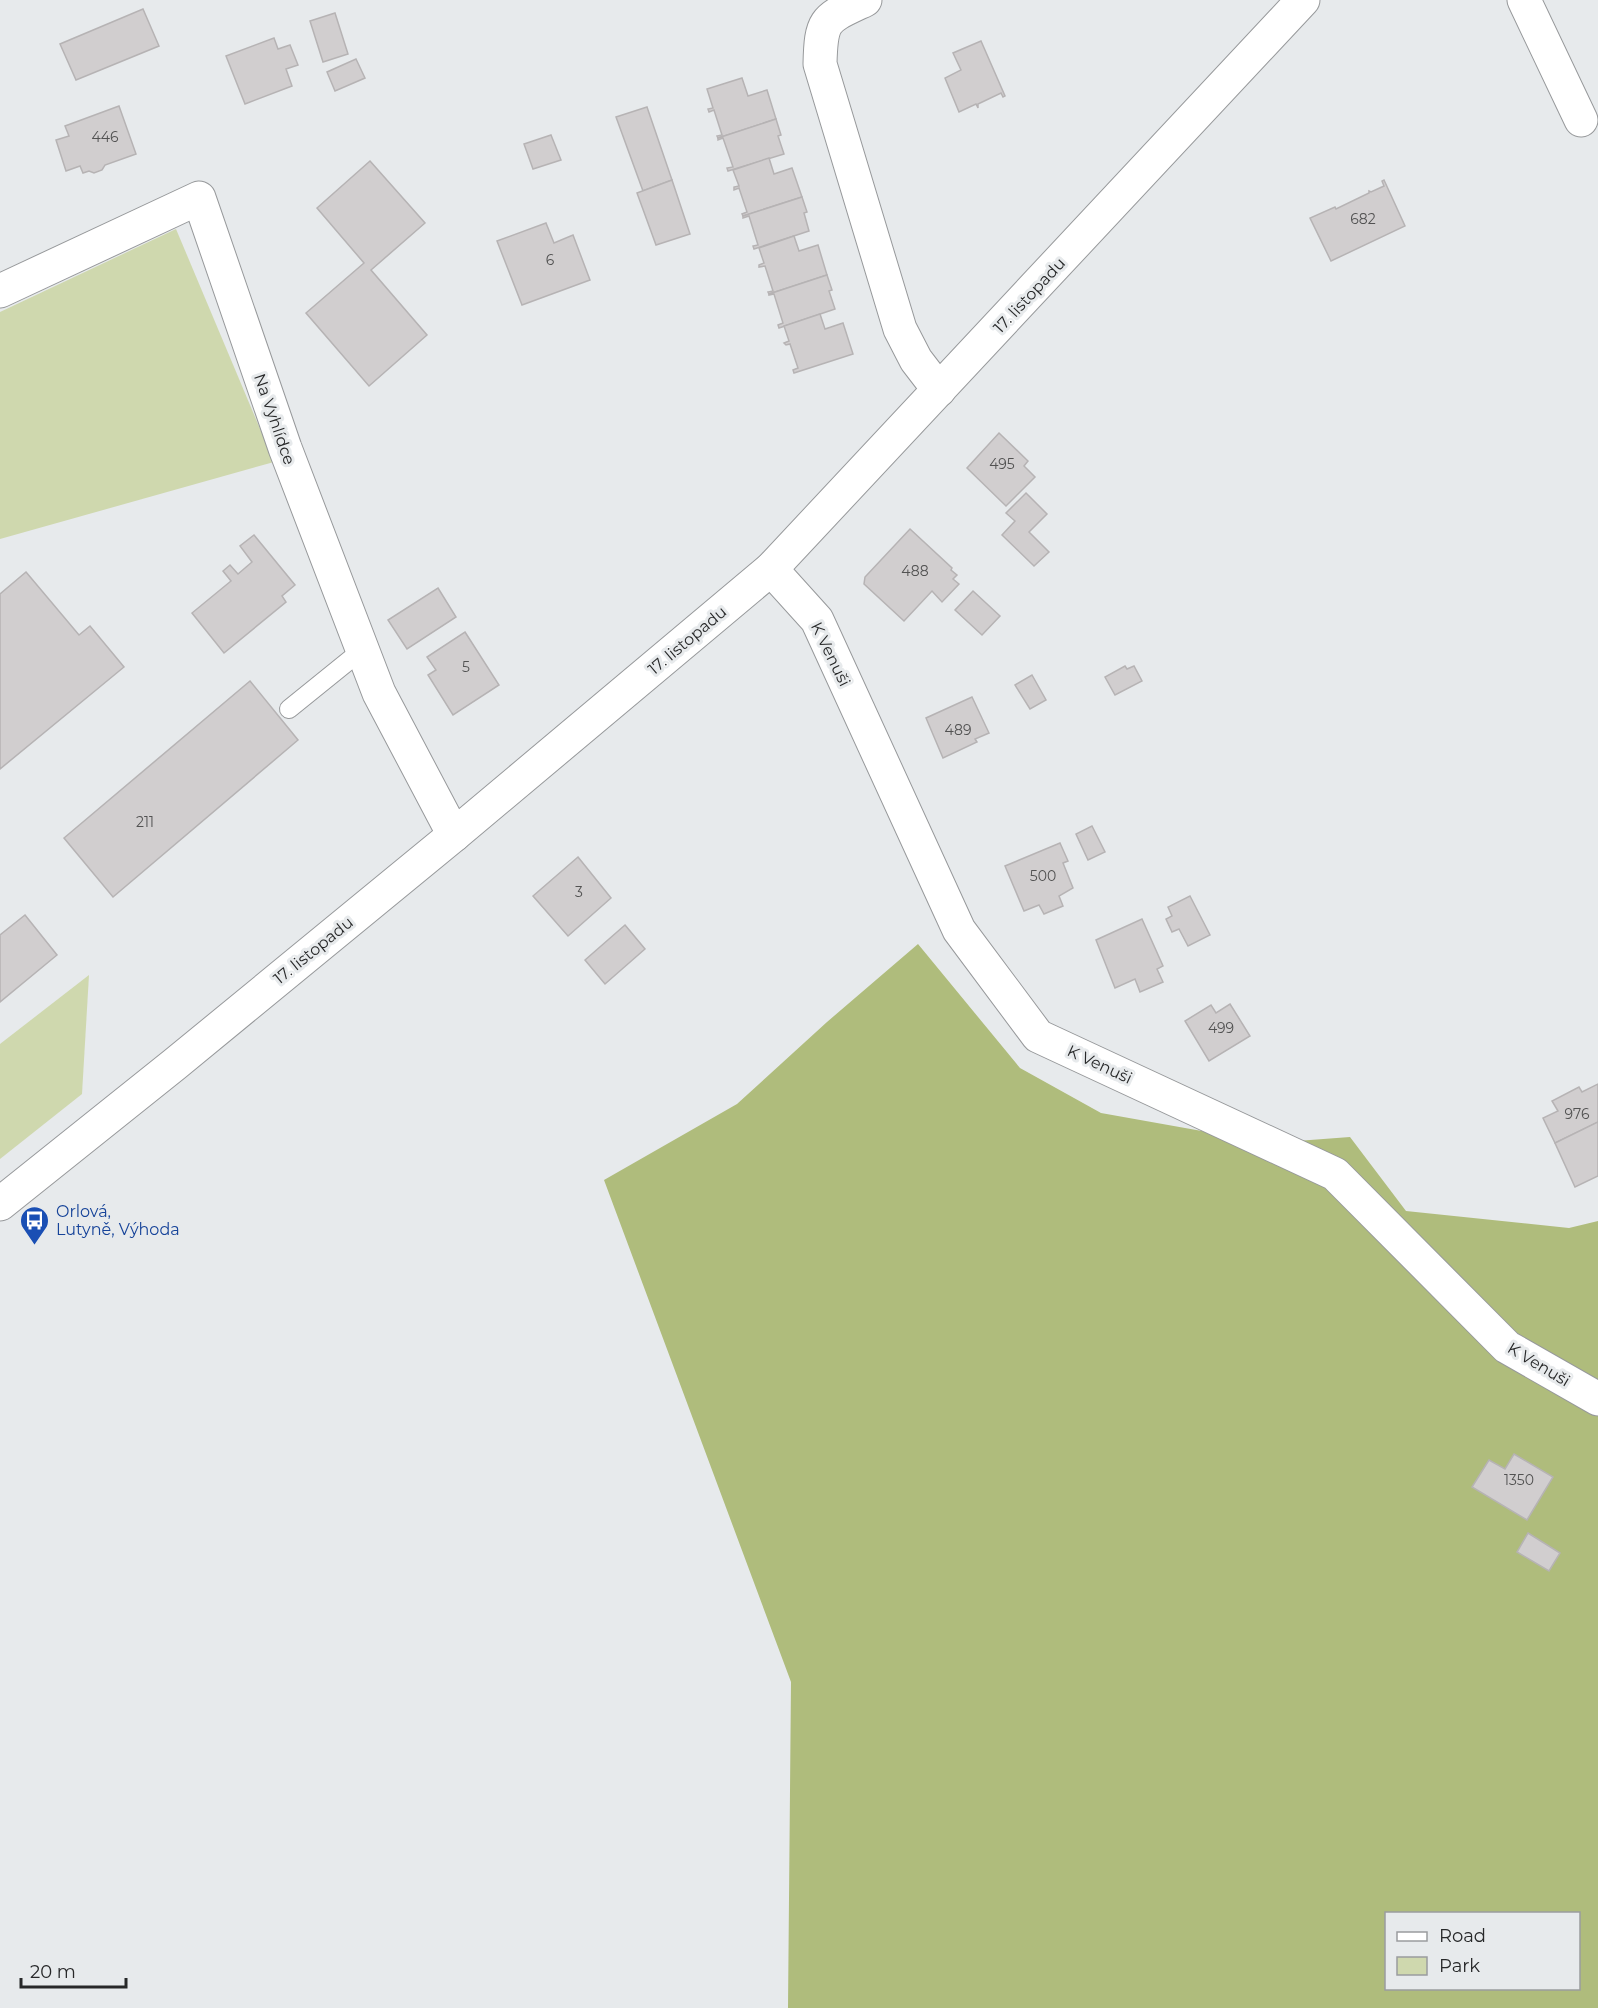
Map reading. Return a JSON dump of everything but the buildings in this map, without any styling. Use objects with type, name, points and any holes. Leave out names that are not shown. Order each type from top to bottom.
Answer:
[{"type":"street","points":[[865,0],[837,13],[828,20],[820,36],[820,64],[900,329],[916,360],[939,390]]},
{"type":"street","name":"17. listopadu","points":[[0,1203],[175,1064],[454,835],[771,569],[1303,0]]},
{"type":"street","points":[[1524,0],[1581,120]]},
{"type":"street","name":"Na Vyhlídce","points":[[0,291],[199,198],[285,448],[379,693],[454,835]]},
{"type":"street","name":"K Venuši","points":[[771,569],[817,620],[959,930],[1038,1036],[1335,1174],[1507,1347],[1598,1399]]},
{"type":"lane","points":[[289,709],[362,650]]},
{"type":"green space","points":[[176,229],[274,462],[0,539],[0,312]]},
{"type":"green space","points":[[918,944],[1020,1068],[1101,1113],[1269,1143],[1350,1137],[1406,1211],[1569,1228],[1598,1221],[1598,2008],[788,2008],[791,1682],[604,1180],[737,1104],[827,1022]]},
{"type":"green space","points":[[89,975],[82,1094],[0,1159],[0,1044]]},
{"type":"place","name":"Orlová, Lutyně, Výhoda","points":[[35,1246]]}]
